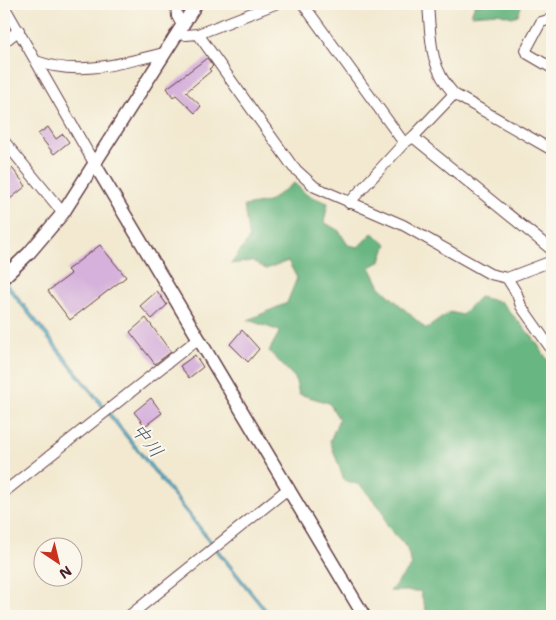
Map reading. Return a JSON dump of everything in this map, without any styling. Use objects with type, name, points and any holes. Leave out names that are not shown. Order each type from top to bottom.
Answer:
[{"type":"street","points":[[176,4],[180,29],[186,35],[198,34],[275,4]]},
{"type":"street","points":[[5,276],[36,246],[63,214],[196,4]]},
{"type":"street","points":[[303,4],[404,143]]},
{"type":"street","points":[[428,4],[434,58],[443,82],[454,94],[552,150]]},
{"type":"street","points":[[4,6],[94,163],[364,616]]},
{"type":"street","points":[[552,19],[541,22],[526,50],[528,54],[552,68]]},
{"type":"street","points":[[4,42],[19,30]]},
{"type":"street","points":[[198,34],[300,174],[315,187],[403,225],[490,274],[507,278],[552,261]]},
{"type":"street","points":[[36,61],[58,68],[83,68],[164,53]]},
{"type":"street","points":[[349,203],[404,143],[413,137],[454,94]]},
{"type":"street","points":[[413,137],[552,250]]},
{"type":"street","points":[[4,141],[63,214]]},
{"type":"street","points":[[507,278],[517,294],[521,306],[552,350]]},
{"type":"street","points":[[4,492],[198,338]]},
{"type":"street","points":[[129,616],[289,488]]},
{"type":"green space","points":[[475,4],[522,4],[518,15],[512,17],[498,13],[471,15]]},
{"type":"green space","points":[[294,183],[307,195],[328,203],[324,222],[339,231],[348,245],[358,247],[372,233],[387,244],[381,261],[370,267],[380,287],[426,329],[450,312],[462,315],[479,297],[501,302],[534,339],[552,367],[552,616],[428,616],[420,591],[390,591],[412,565],[406,546],[387,526],[383,511],[360,485],[344,480],[330,441],[339,419],[329,403],[299,394],[295,378],[269,351],[280,331],[248,320],[287,303],[297,278],[288,261],[266,269],[252,261],[231,264],[249,239],[244,206],[268,202]]},
{"type":"water","points":[[4,279],[272,616],[268,616],[244,586],[4,284]]},
{"type":"building","points":[[207,58],[213,66],[209,69],[211,71],[186,92],[201,106],[195,113],[176,95],[173,97],[167,88]]},
{"type":"building","points":[[48,127],[56,139],[63,134],[69,142],[54,154],[38,134]]},
{"type":"building","points":[[12,168],[26,186],[4,204],[4,175]]},
{"type":"building","points":[[100,245],[126,277],[70,320],[48,291],[71,274],[67,270]]},
{"type":"building","points":[[157,291],[167,305],[152,319],[140,306]]},
{"type":"building","points":[[146,318],[171,352],[155,364],[130,332]]},
{"type":"building","points":[[242,330],[259,349],[248,362],[230,344]]},
{"type":"building","points":[[195,355],[203,367],[189,378],[180,366]]},
{"type":"building","points":[[151,398],[162,413],[145,426],[134,412]]},
{"type":"water label","name":"中川","points":[[148,440]]}]
